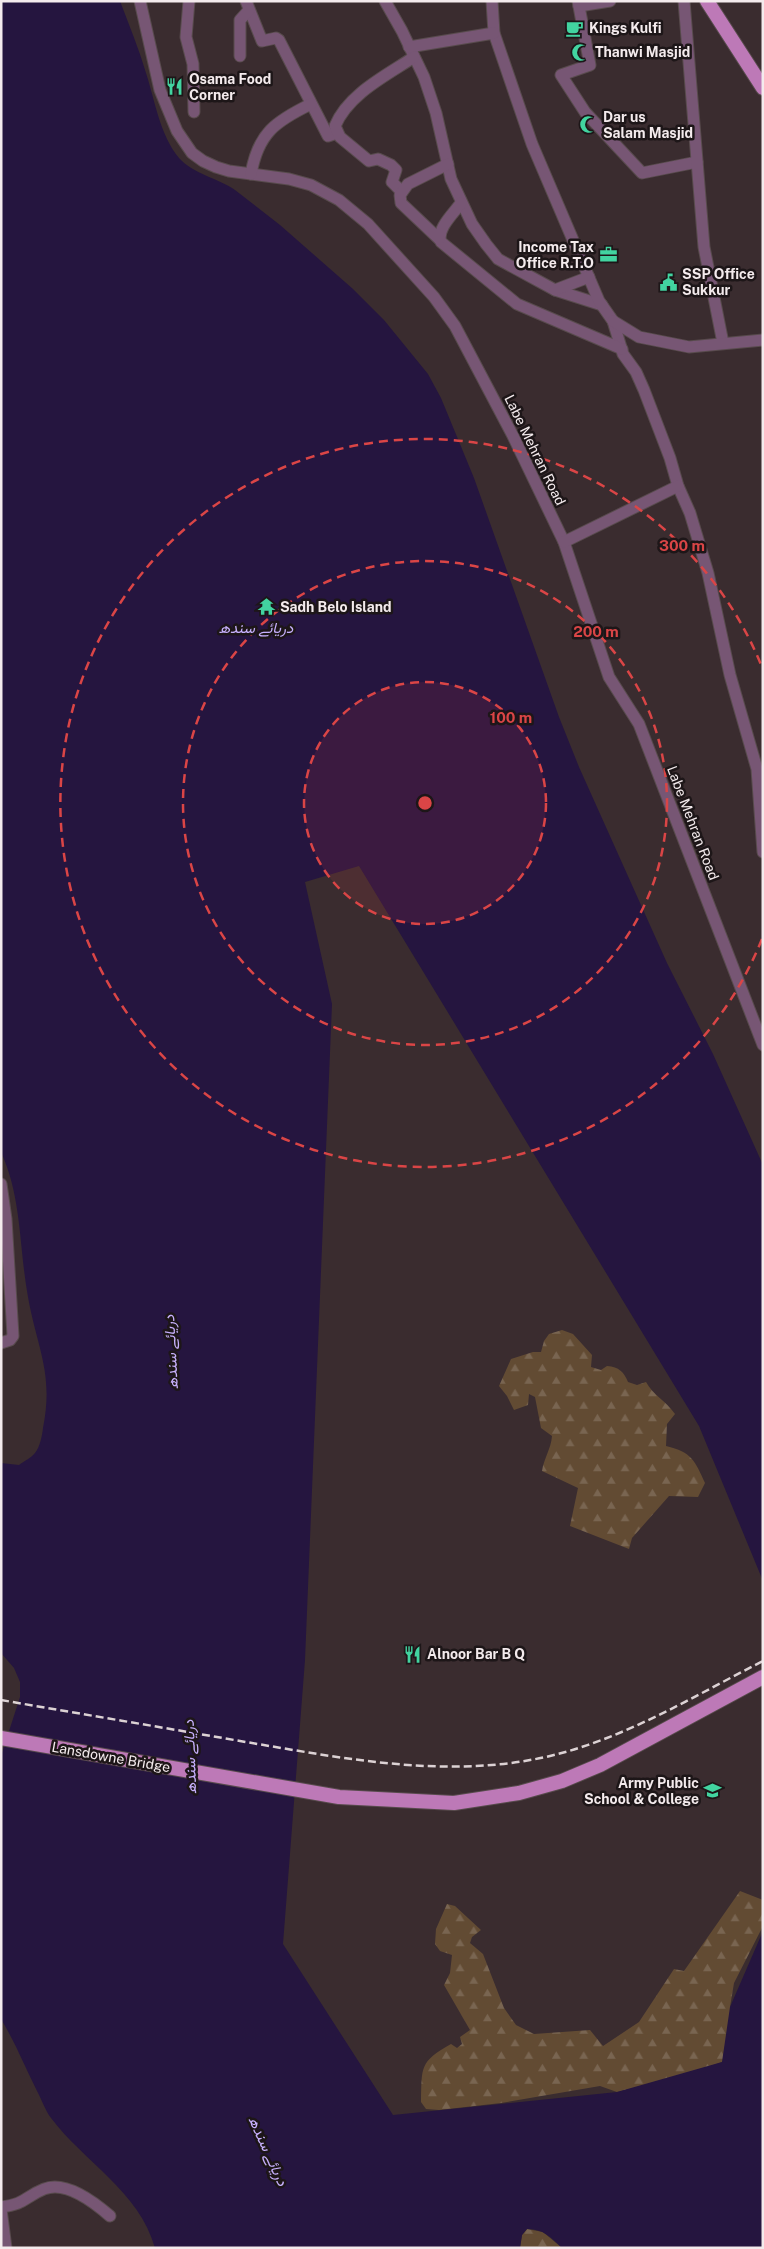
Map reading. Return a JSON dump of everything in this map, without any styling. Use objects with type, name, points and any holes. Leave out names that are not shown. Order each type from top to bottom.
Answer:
[{"type":"main road","points":[[707,1],[761,81]]},
{"type":"main road","name":"Lansdowne Bridge","points":[[1,1738],[339,1797],[454,1803],[519,1793],[562,1781],[600,1764],[763,1677]]},
{"type":"street","name":"Labe Mehran Road","points":[[140,1],[160,90],[177,131],[192,153],[203,161],[229,171],[289,179],[311,185],[339,200],[368,224],[434,298],[459,334],[513,436],[564,542],[609,677],[639,724],[763,1045]]},
{"type":"street","points":[[188,1],[186,37],[194,78],[194,112]]},
{"type":"street","points":[[385,1],[424,77],[434,106],[451,179],[472,224],[498,259],[555,290],[602,305]]},
{"type":"street","points":[[492,1],[494,33],[532,144],[589,277],[602,305],[613,321],[622,349],[644,390],[670,458],[678,486],[690,513],[708,574],[730,675],[757,769],[763,852]]},
{"type":"street","points":[[610,1],[578,4],[590,65],[561,75],[585,112],[642,172],[697,162]]},
{"type":"street","points":[[684,1],[704,247],[723,343]]},
{"type":"street","points":[[247,5],[262,41],[276,38],[279,40],[328,136],[338,133]]},
{"type":"street","points":[[240,56],[240,20],[247,5]]},
{"type":"street","points":[[402,192],[392,182],[396,170],[391,165],[378,159],[368,161],[338,133],[335,126],[340,116],[355,100],[411,52],[494,33]]},
{"type":"street","points":[[251,174],[258,147],[272,126],[290,114],[312,104]]},
{"type":"street","points":[[448,164],[408,184],[400,195],[401,203],[471,269],[502,290],[517,304],[622,349]]},
{"type":"street","points":[[439,239],[442,228],[462,203]]},
{"type":"street","points":[[555,290],[589,277]]},
{"type":"street","points":[[613,321],[639,337],[689,347],[763,340]]},
{"type":"street","points":[[564,542],[678,486]]},
{"type":"street","points":[[1,1184],[5,1260],[13,1336],[10,1340],[1,1343]]},
{"type":"street","points":[[6,2248],[1,2208],[18,2205],[44,2189],[51,2188],[75,2192],[92,2200],[110,2216]]},
{"type":"green space","points":[[562,1330],[573,1334],[592,1355],[591,1367],[601,1370],[607,1366],[615,1368],[625,1375],[628,1382],[637,1385],[646,1382],[652,1391],[668,1405],[675,1414],[667,1424],[666,1446],[682,1451],[692,1458],[705,1483],[698,1497],[669,1496],[632,1538],[629,1549],[570,1526],[578,1488],[542,1471],[552,1436],[541,1428],[535,1397],[529,1394],[528,1405],[514,1410],[499,1386],[511,1359],[533,1352],[541,1352],[544,1341],[549,1334]]},
{"type":"green space","points":[[740,1891],[763,1900],[763,1926],[734,1983],[730,2007],[731,2050],[722,2062],[680,2077],[617,2092],[600,2086],[501,2103],[439,2110],[426,2109],[421,2102],[422,2073],[428,2061],[451,2044],[457,2048],[462,2044],[460,2037],[470,2030],[444,1985],[450,1973],[452,1955],[440,1951],[435,1944],[436,1929],[447,1904],[455,1906],[481,1930],[472,1937],[470,1943],[483,1954],[504,2008],[516,2025],[534,2034],[590,2030],[603,2046],[639,2022],[674,1969],[684,1971]]},
{"type":"green space","points":[[527,2229],[543,2232],[562,2248],[520,2248],[522,2235]]},
{"type":"water","name":"دریائے سندھ","points":[[1,1],[120,1],[140,55],[167,139],[179,158],[198,172],[235,190],[280,225],[353,289],[384,320],[428,374],[441,398],[474,478],[559,717],[579,767],[667,963],[713,1054],[763,1165],[763,1581],[699,1426],[359,866],[305,882],[332,1004],[305,1660],[283,1944],[393,2115],[617,2092],[722,2062],[730,2007],[763,1931],[763,2248],[562,2248],[546,2234],[538,2230],[527,2229],[522,2235],[520,2248],[155,2248],[137,2210],[124,2193],[64,2134],[49,2115],[1,2019],[1,1756],[20,1697],[20,1682],[14,1668],[1,1653],[1,1463],[19,1465],[37,1451],[42,1434],[47,1392],[43,1361],[25,1279],[13,1187],[1,1152]]},
{"type":"railway","points":[[1,1700],[356,1760],[395,1764],[472,1766],[511,1763],[550,1756],[606,1738],[659,1715],[763,1661]]},
{"type":"place","name":"Kings Kulfi","points":[[575,28]]},
{"type":"place","name":"Thanwi Masjid","points":[[581,52]]},
{"type":"place","name":"Osama Food Corner","points":[[175,87]]},
{"type":"place","name":"Dar us Salam Masjid","points":[[589,125]]},
{"type":"place","name":"Income Tax Office R.T.O","points":[[608,255]]},
{"type":"place","name":"SSP Office Sukkur","points":[[668,282]]},
{"type":"place","name":"Sadh Belo Island","points":[[266,607]]},
{"type":"place","name":"Alnoor Bar B Q","points":[[413,1654]]},
{"type":"place","name":"Army Public School & College","points":[[713,1791]]}]
